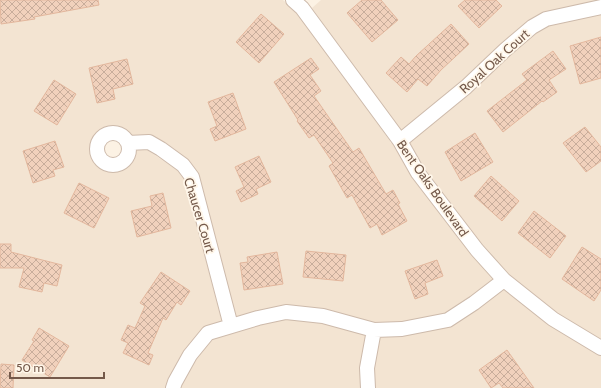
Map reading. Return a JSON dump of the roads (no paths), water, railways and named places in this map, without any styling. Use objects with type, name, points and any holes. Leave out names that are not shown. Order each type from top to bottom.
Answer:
[{"type":"street","name":"Bent Oaks Boulevard","points":[[302,2],[400,141],[418,173],[477,250],[504,280],[553,318],[601,348]]},
{"type":"street","name":"Royal Oak Court","points":[[400,141],[466,87],[532,27],[546,19],[601,6]]},
{"type":"street","name":"Chaucer Court","points":[[128,143],[149,142],[183,165],[192,177],[231,326]]},
{"type":"street","points":[[173,388],[190,355],[208,332],[286,312],[323,316],[374,330],[402,330],[448,320],[474,303],[504,280]]},
{"type":"street","points":[[368,388],[367,368],[374,330]]}]
